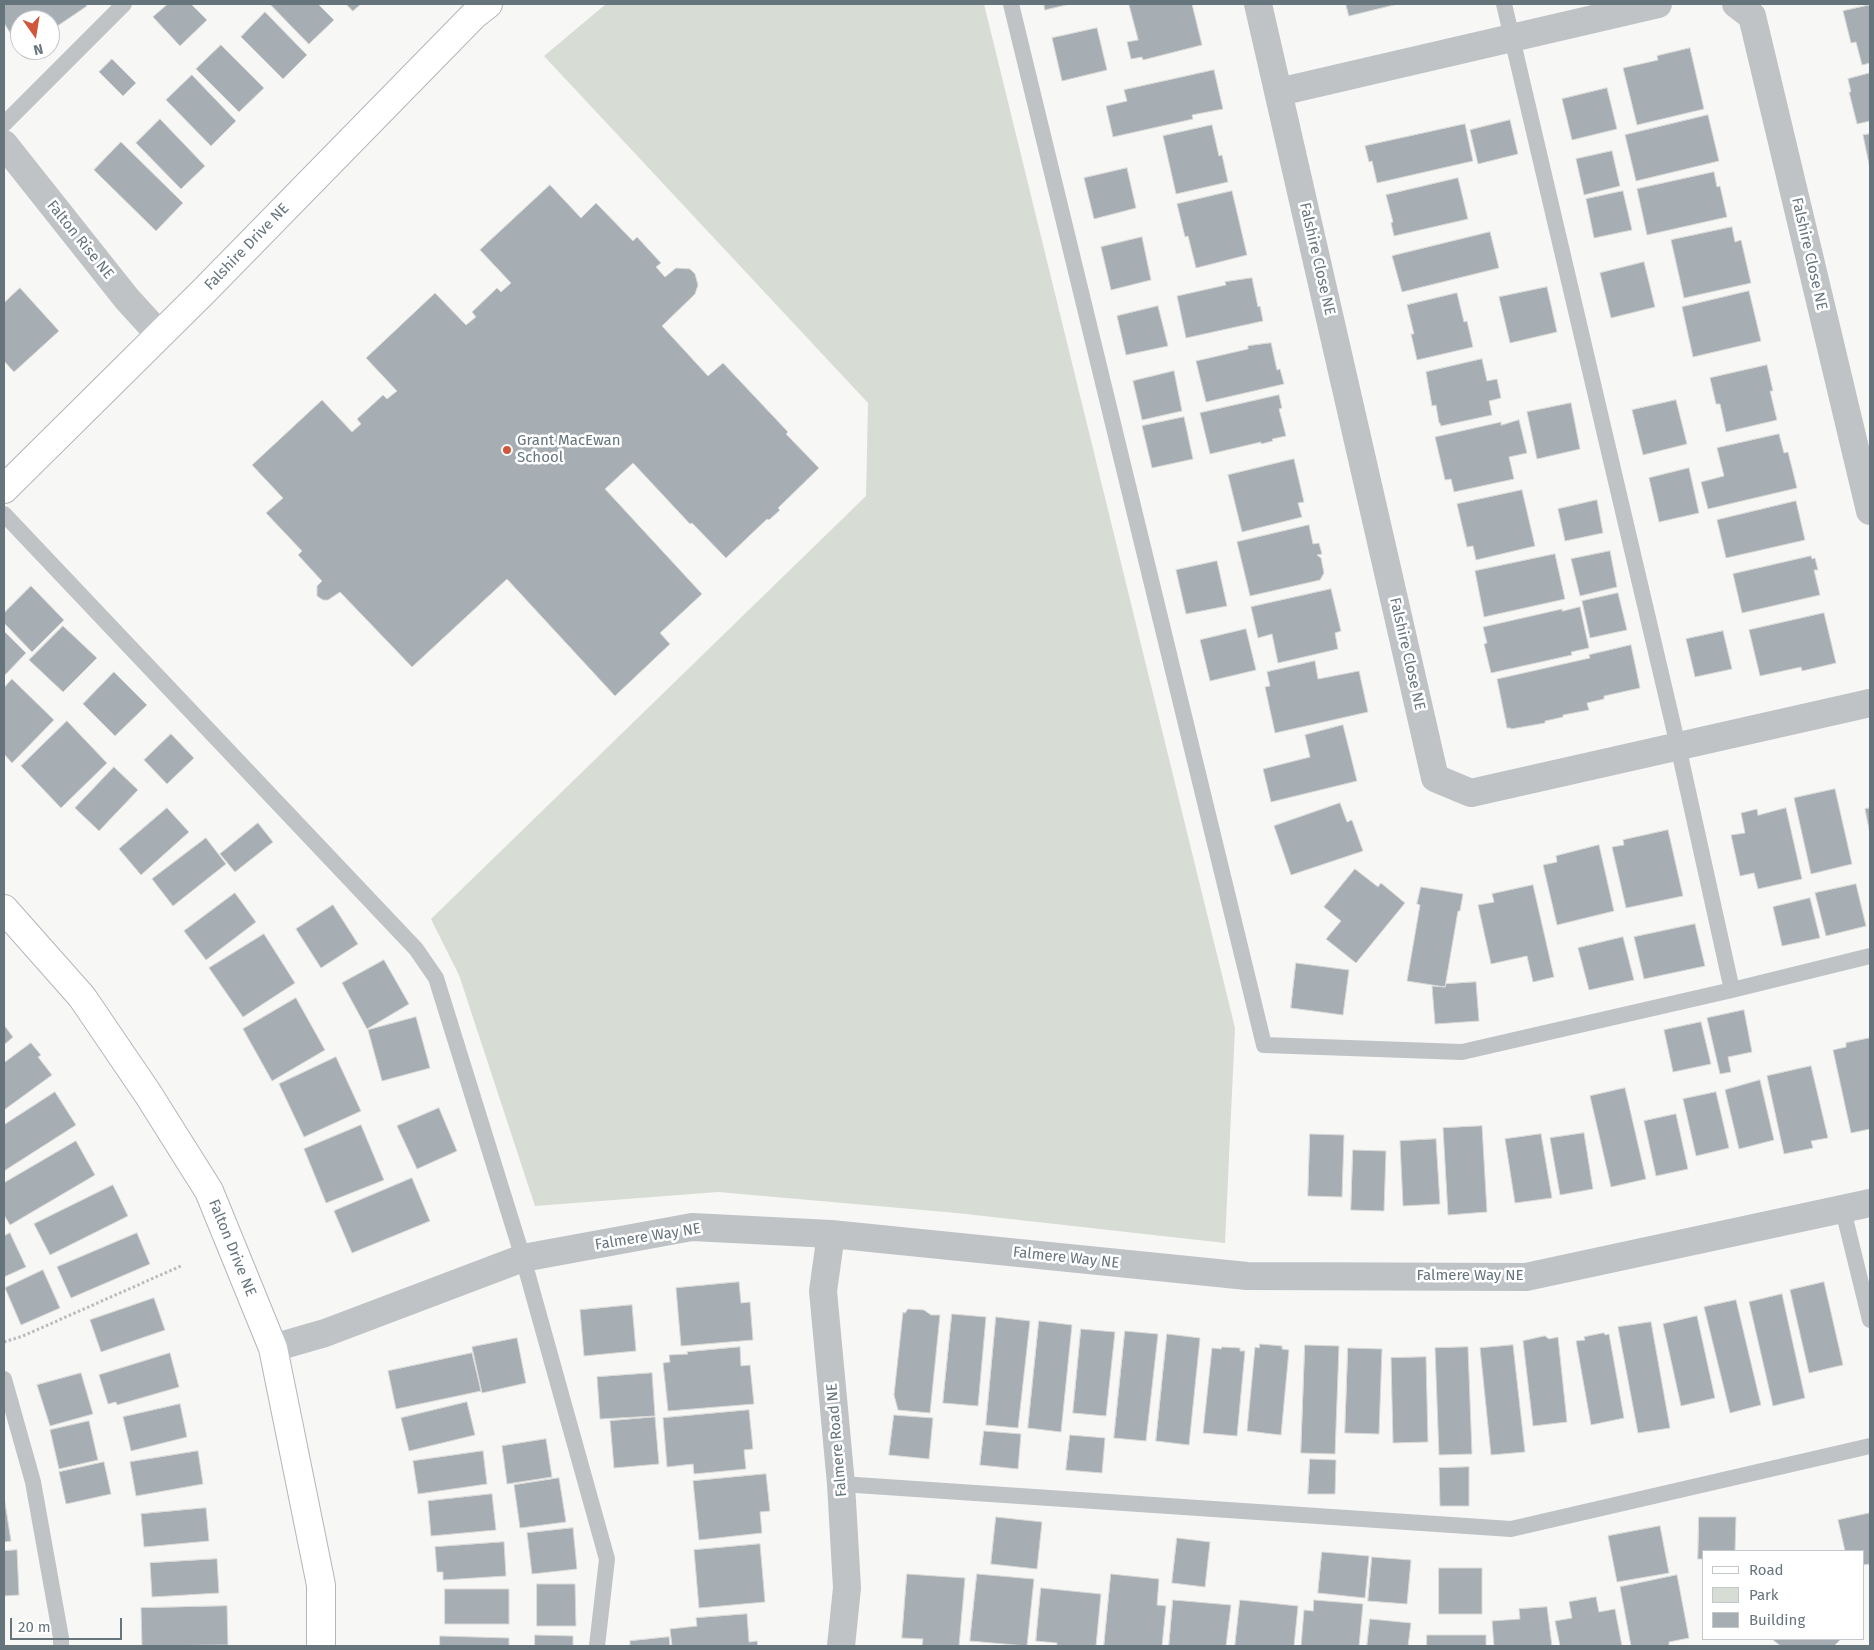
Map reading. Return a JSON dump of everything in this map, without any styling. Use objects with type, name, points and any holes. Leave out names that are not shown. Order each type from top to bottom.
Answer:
[{"type":"street","name":"Falshire Drive NE","points":[[4,489],[211,284],[474,15],[488,4]]},
{"type":"street","name":"Falshire Close NE","points":[[1258,4],[1435,778],[1472,794],[1870,702]]},
{"type":"street","points":[[1279,92],[1658,4]]},
{"type":"street","name":"Falshire Close NE","points":[[1736,4],[1752,16],[1870,511]]},
{"type":"street","name":"Falton Rise NE","points":[[4,144],[127,299],[160,334]]},
{"type":"street","name":"Falton Drive NE","points":[[4,909],[82,996],[148,1094],[209,1191],[273,1348],[321,1585],[321,1646]]},
{"type":"street","name":"Falmere Way NE","points":[[273,1348],[325,1333],[523,1258],[692,1227],[831,1234],[1247,1276],[1526,1277],[1870,1203]]},
{"type":"street","name":"Falmere Road NE","points":[[831,1234],[823,1291],[841,1484],[847,1588],[841,1646]]},
{"type":"lane","points":[[4,124],[124,4]]},
{"type":"lane","points":[[1010,4],[1264,1045],[1462,1052],[1870,956]]},
{"type":"lane","points":[[1504,4],[1678,746],[1732,990]]},
{"type":"lane","points":[[4,514],[416,949],[436,978],[523,1258],[607,1560],[598,1646]]},
{"type":"lane","points":[[1843,1210],[1870,1320]]},
{"type":"lane","points":[[4,1379],[33,1482],[62,1638],[61,1646]]},
{"type":"lane","points":[[841,1484],[1510,1529],[1870,1446]]},
{"type":"path","points":[[4,1342],[23,1336],[183,1265]]},
{"type":"green space","points":[[606,4],[984,4],[1235,1028],[1225,1243],[957,1213],[718,1192],[535,1206],[459,975],[431,919],[866,496],[868,403],[544,56]]},
{"type":"building","points":[[4,4],[86,4],[87,6],[60,24],[60,10],[10,10],[10,33],[4,23]]},
{"type":"building","points":[[168,4],[191,4],[207,20],[180,46],[153,17]]},
{"type":"building","points":[[270,4],[318,4],[334,20],[309,44]]},
{"type":"building","points":[[346,4],[361,4],[353,11]]},
{"type":"building","points":[[1044,4],[1070,4],[1045,10]]},
{"type":"building","points":[[1129,4],[1192,4],[1202,45],[1143,60],[1142,57],[1131,59],[1127,42],[1138,40]]},
{"type":"building","points":[[1346,4],[1398,4],[1349,16]]},
{"type":"building","points":[[1870,5],[1870,63],[1862,65],[1856,42],[1851,43],[1843,11]]},
{"type":"building","points":[[265,12],[307,55],[283,79],[241,37]]},
{"type":"building","points":[[1097,28],[1107,70],[1062,81],[1052,38]]},
{"type":"building","points":[[221,45],[264,88],[239,112],[196,69]]},
{"type":"building","points":[[1690,48],[1704,109],[1637,125],[1623,68],[1658,60],[1657,56]]},
{"type":"building","points":[[112,59],[136,83],[123,96],[99,72]]},
{"type":"building","points":[[1214,70],[1223,109],[1192,115],[1193,119],[1113,137],[1106,106],[1127,101],[1124,90]]},
{"type":"building","points":[[1870,73],[1870,121],[1857,124],[1849,92],[1851,92],[1848,79]]},
{"type":"building","points":[[192,75],[236,121],[211,146],[166,100]]},
{"type":"building","points":[[1607,88],[1617,129],[1572,140],[1562,99]]},
{"type":"building","points":[[1708,115],[1719,161],[1636,181],[1625,135]]},
{"type":"building","points":[[160,119],[205,166],[181,189],[136,143]]},
{"type":"building","points":[[1510,120],[1518,154],[1478,164],[1470,130]]},
{"type":"building","points":[[1465,124],[1473,161],[1377,183],[1372,161],[1369,162],[1365,146]]},
{"type":"building","points":[[1212,125],[1219,156],[1222,155],[1228,182],[1176,194],[1163,136]]},
{"type":"building","points":[[1870,134],[1870,169],[1863,135]]},
{"type":"building","points":[[121,142],[183,203],[156,231],[94,170]]},
{"type":"building","points":[[1612,151],[1620,186],[1584,195],[1576,159]]},
{"type":"building","points":[[1127,168],[1136,208],[1094,219],[1084,178]]},
{"type":"building","points":[[1714,172],[1717,187],[1720,186],[1727,217],[1647,235],[1637,189]]},
{"type":"building","points":[[1458,178],[1468,219],[1394,236],[1391,223],[1393,222],[1386,195]]},
{"type":"building","points":[[550,185],[581,218],[596,203],[633,241],[637,237],[661,263],[656,267],[665,277],[676,268],[690,269],[695,274],[698,285],[695,294],[662,326],[708,376],[723,363],[819,468],[778,508],[780,510],[769,520],[767,519],[726,558],[692,523],[690,524],[633,463],[605,489],[702,594],[660,633],[670,644],[615,696],[507,579],[412,667],[340,592],[328,600],[323,600],[317,596],[317,586],[322,581],[298,555],[302,551],[266,513],[283,498],[252,465],[322,400],[352,432],[361,424],[357,419],[383,395],[387,399],[397,391],[366,358],[435,293],[466,325],[476,317],[472,312],[497,288],[501,292],[511,283],[480,250]]},
{"type":"building","points":[[1232,191],[1247,255],[1196,268],[1188,236],[1185,237],[1177,204]]},
{"type":"building","points":[[1623,191],[1632,230],[1594,238],[1586,199]]},
{"type":"building","points":[[1732,227],[1735,242],[1741,240],[1751,283],[1684,298],[1671,240]]},
{"type":"building","points":[[1490,232],[1499,268],[1402,292],[1392,256]]},
{"type":"building","points":[[1142,237],[1151,280],[1111,290],[1101,247]]},
{"type":"building","points":[[1644,262],[1655,307],[1611,318],[1600,273]]},
{"type":"building","points":[[1252,278],[1263,321],[1186,338],[1177,296],[1226,285],[1225,282]]},
{"type":"building","points":[[1547,287],[1557,332],[1510,343],[1499,297]]},
{"type":"building","points":[[20,288],[59,331],[14,372],[4,361],[4,303]]},
{"type":"building","points":[[1749,291],[1761,341],[1693,357],[1682,307]]},
{"type":"building","points":[[1457,293],[1464,322],[1467,321],[1473,347],[1417,360],[1411,334],[1414,334],[1407,305]]},
{"type":"building","points":[[1158,306],[1168,346],[1126,355],[1117,316]]},
{"type":"building","points":[[1271,343],[1277,370],[1280,369],[1284,384],[1206,402],[1196,361],[1248,349],[1248,346]]},
{"type":"building","points":[[1482,359],[1487,381],[1497,379],[1501,398],[1489,401],[1492,415],[1441,426],[1436,405],[1432,406],[1426,372]]},
{"type":"building","points":[[1767,365],[1773,391],[1770,391],[1777,420],[1726,432],[1720,404],[1716,404],[1710,378]]},
{"type":"building","points":[[1174,371],[1182,411],[1142,420],[1133,381]]},
{"type":"building","points":[[1279,395],[1282,408],[1279,409],[1286,436],[1261,444],[1261,442],[1210,454],[1200,413]]},
{"type":"building","points":[[1676,400],[1687,444],[1643,455],[1632,410]]},
{"type":"building","points":[[1571,403],[1580,449],[1537,459],[1527,412]]},
{"type":"building","points":[[1184,417],[1193,459],[1152,468],[1142,426]]},
{"type":"building","points":[[1519,420],[1527,453],[1509,457],[1514,479],[1454,492],[1451,479],[1445,480],[1435,437],[1501,422],[1501,425]]},
{"type":"building","points":[[1779,434],[1784,453],[1788,452],[1797,488],[1708,509],[1701,482],[1724,476],[1717,448]]},
{"type":"building","points":[[1294,459],[1304,502],[1298,503],[1302,517],[1242,532],[1228,475]]},
{"type":"building","points":[[1689,468],[1699,513],[1659,522],[1649,478]]},
{"type":"building","points":[[1522,490],[1535,546],[1476,560],[1473,546],[1467,547],[1457,504]]},
{"type":"building","points":[[1597,500],[1603,533],[1565,541],[1558,509]]},
{"type":"building","points":[[1796,501],[1805,540],[1726,558],[1717,520]]},
{"type":"building","points":[[1309,525],[1313,544],[1319,543],[1322,554],[1317,555],[1321,558],[1324,573],[1320,580],[1250,596],[1237,542]]},
{"type":"building","points":[[1610,551],[1617,587],[1580,596],[1571,559]]},
{"type":"building","points":[[1555,554],[1565,599],[1484,617],[1475,571]]},
{"type":"building","points":[[1811,556],[1812,559],[1815,558],[1818,570],[1814,570],[1820,595],[1742,613],[1733,574]]},
{"type":"building","points":[[1217,561],[1227,606],[1186,614],[1176,570]]},
{"type":"building","points":[[31,586],[64,620],[32,652],[4,623],[4,613]]},
{"type":"building","points":[[1331,589],[1341,631],[1335,633],[1338,649],[1278,663],[1272,634],[1258,638],[1251,607]]},
{"type":"building","points":[[1618,593],[1627,630],[1590,638],[1582,601]]},
{"type":"building","points":[[1580,607],[1589,648],[1571,652],[1572,655],[1491,673],[1484,644],[1487,643],[1483,627],[1562,609],[1562,611]]},
{"type":"building","points":[[1824,613],[1836,663],[1802,671],[1801,667],[1760,676],[1749,630]]},
{"type":"building","points":[[63,626],[97,658],[63,692],[29,660]]},
{"type":"building","points":[[1246,629],[1256,670],[1210,681],[1200,640]]},
{"type":"building","points":[[4,631],[26,653],[4,676]]},
{"type":"building","points":[[1723,631],[1732,669],[1695,677],[1686,639]]},
{"type":"building","points":[[1631,645],[1640,688],[1604,696],[1604,699],[1587,703],[1589,710],[1563,715],[1563,717],[1545,721],[1545,723],[1511,729],[1507,728],[1497,679],[1590,658],[1589,655]]},
{"type":"building","points":[[1315,661],[1318,679],[1359,671],[1368,712],[1275,733],[1265,687],[1270,686],[1267,672]]},
{"type":"building","points":[[114,672],[147,705],[115,736],[83,704]]},
{"type":"building","points":[[12,679],[54,720],[12,763],[4,754],[4,688]]},
{"type":"building","points":[[67,721],[107,763],[61,808],[21,766]]},
{"type":"building","points":[[1343,725],[1357,781],[1271,802],[1263,769],[1310,757],[1305,735]]},
{"type":"building","points":[[171,734],[194,758],[167,784],[144,760]]},
{"type":"building","points":[[114,767],[138,790],[99,831],[75,808]]},
{"type":"building","points":[[1835,789],[1852,864],[1811,874],[1794,798]]},
{"type":"building","points":[[1340,803],[1347,822],[1352,820],[1363,851],[1291,875],[1274,826]]},
{"type":"building","points":[[167,808],[189,832],[141,875],[119,849]]},
{"type":"building","points":[[1786,808],[1802,879],[1758,889],[1754,873],[1740,876],[1731,835],[1745,833],[1741,813],[1757,809],[1758,815]]},
{"type":"building","points":[[1870,808],[1870,834],[1865,809]]},
{"type":"building","points":[[258,823],[273,842],[235,872],[220,854]]},
{"type":"building","points":[[1668,830],[1683,896],[1626,908],[1612,847],[1624,845],[1623,840]]},
{"type":"building","points":[[206,838],[226,864],[173,906],[152,879]]},
{"type":"building","points":[[1599,845],[1614,911],[1557,925],[1543,865],[1557,862],[1556,856]]},
{"type":"building","points":[[1355,869],[1378,887],[1381,883],[1405,903],[1356,963],[1326,939],[1341,921],[1324,907]]},
{"type":"building","points":[[1856,884],[1866,926],[1826,936],[1815,893]]},
{"type":"building","points":[[1533,885],[1554,977],[1533,982],[1527,956],[1491,964],[1478,905],[1494,902],[1492,894]]},
{"type":"building","points":[[1421,887],[1463,894],[1460,911],[1458,911],[1445,987],[1407,981],[1420,905],[1417,904]]},
{"type":"building","points":[[235,893],[256,922],[206,960],[184,931]]},
{"type":"building","points":[[1810,898],[1820,938],[1782,946],[1773,907]]},
{"type":"building","points":[[333,905],[358,944],[321,968],[296,929]]},
{"type":"building","points":[[1695,924],[1705,966],[1644,979],[1634,937]]},
{"type":"building","points":[[264,934],[295,983],[243,1017],[209,968]]},
{"type":"building","points":[[1623,937],[1634,980],[1589,990],[1578,948]]},
{"type":"building","points":[[384,960],[409,1004],[367,1029],[342,983]]},
{"type":"building","points":[[1296,963],[1349,970],[1343,1015],[1291,1008]]},
{"type":"building","points":[[1476,982],[1479,1021],[1435,1024],[1432,986],[1445,987],[1446,984]]},
{"type":"building","points":[[296,998],[325,1050],[272,1081],[243,1029]]},
{"type":"building","points":[[1744,1010],[1752,1052],[1728,1057],[1731,1072],[1720,1074],[1707,1018]]},
{"type":"building","points":[[416,1017],[430,1068],[382,1081],[368,1030]]},
{"type":"building","points":[[1701,1022],[1711,1064],[1673,1072],[1664,1030]]},
{"type":"building","points":[[4,1025],[13,1037],[4,1045]]},
{"type":"building","points":[[1870,1038],[1870,1129],[1851,1133],[1833,1050],[1846,1047],[1846,1043]]},
{"type":"building","points":[[31,1043],[41,1055],[38,1057],[52,1075],[4,1110],[4,1063]]},
{"type":"building","points":[[336,1057],[361,1111],[304,1137],[279,1084]]},
{"type":"building","points":[[1811,1066],[1828,1138],[1811,1141],[1813,1148],[1784,1154],[1767,1076]]},
{"type":"building","points":[[1760,1080],[1774,1140],[1739,1149],[1725,1090]]},
{"type":"building","points":[[1625,1088],[1646,1179],[1611,1187],[1590,1096]]},
{"type":"building","points":[[55,1092],[76,1125],[4,1171],[4,1125]]},
{"type":"building","points":[[1716,1092],[1729,1148],[1696,1156],[1683,1099]]},
{"type":"building","points":[[439,1108],[457,1151],[417,1169],[397,1126]]},
{"type":"building","points":[[1676,1114],[1688,1169],[1656,1176],[1644,1121]]},
{"type":"building","points":[[361,1125],[384,1180],[326,1203],[304,1149]]},
{"type":"building","points":[[1482,1126],[1487,1212],[1448,1215],[1443,1128]]},
{"type":"building","points":[[1584,1133],[1593,1189],[1560,1195],[1550,1138]]},
{"type":"building","points":[[1310,1134],[1344,1135],[1342,1197],[1308,1196]]},
{"type":"building","points":[[1541,1134],[1552,1198],[1515,1203],[1505,1139]]},
{"type":"building","points":[[1436,1139],[1440,1204],[1403,1206],[1400,1141]]},
{"type":"building","points":[[76,1141],[95,1175],[10,1225],[4,1215],[4,1183]]},
{"type":"building","points":[[1353,1150],[1386,1151],[1384,1211],[1351,1210]]},
{"type":"building","points":[[412,1178],[430,1221],[352,1253],[334,1211]]},
{"type":"building","points":[[113,1185],[128,1216],[50,1255],[34,1224]]},
{"type":"building","points":[[10,1233],[26,1267],[4,1277],[4,1236]]},
{"type":"building","points":[[137,1233],[150,1264],[71,1298],[57,1267]]},
{"type":"building","points":[[43,1270],[60,1308],[21,1325],[5,1288]]},
{"type":"building","points":[[739,1282],[741,1303],[750,1302],[753,1340],[681,1346],[676,1288]]},
{"type":"building","points":[[1824,1282],[1843,1365],[1809,1373],[1790,1290]]},
{"type":"building","points":[[1782,1294],[1805,1398],[1773,1406],[1749,1302]]},
{"type":"building","points":[[154,1298],[165,1330],[101,1352],[90,1320]]},
{"type":"building","points":[[1736,1300],[1761,1405],[1730,1413],[1704,1307]]},
{"type":"building","points":[[632,1305],[636,1351],[584,1356],[580,1310]]},
{"type":"building","points":[[908,1309],[924,1310],[931,1315],[940,1315],[930,1413],[898,1410],[894,1395],[903,1312],[905,1313]]},
{"type":"building","points":[[952,1314],[986,1317],[978,1406],[943,1403]]},
{"type":"building","points":[[1697,1316],[1715,1398],[1681,1406],[1663,1324]]},
{"type":"building","points":[[996,1317],[1030,1321],[1018,1428],[986,1425]]},
{"type":"building","points":[[1039,1321],[1072,1325],[1061,1432],[1028,1428]]},
{"type":"building","points":[[1651,1322],[1670,1428],[1638,1433],[1618,1327]]},
{"type":"building","points":[[1081,1329],[1115,1332],[1106,1416],[1073,1413]]},
{"type":"building","points":[[1125,1331],[1158,1334],[1146,1441],[1114,1438]]},
{"type":"building","points":[[1604,1333],[1605,1335],[1609,1334],[1624,1418],[1591,1425],[1576,1341],[1585,1340],[1584,1337]]},
{"type":"building","points":[[1167,1334],[1200,1338],[1189,1445],[1156,1441]]},
{"type":"building","points":[[1545,1336],[1549,1339],[1558,1337],[1567,1422],[1533,1426],[1523,1341]]},
{"type":"building","points":[[517,1338],[526,1383],[482,1393],[472,1347]]},
{"type":"building","points":[[1260,1344],[1282,1346],[1282,1349],[1289,1350],[1281,1435],[1247,1431],[1255,1347],[1259,1348]]},
{"type":"building","points":[[1305,1345],[1339,1346],[1335,1454],[1301,1453]]},
{"type":"building","points":[[1513,1345],[1525,1452],[1491,1455],[1480,1348]]},
{"type":"building","points":[[740,1347],[741,1366],[750,1365],[754,1404],[668,1411],[663,1363],[670,1362],[669,1355]]},
{"type":"building","points":[[1222,1347],[1240,1348],[1240,1351],[1245,1351],[1237,1436],[1203,1433],[1212,1348],[1221,1349]]},
{"type":"building","points":[[1468,1347],[1472,1454],[1439,1455],[1435,1348]]},
{"type":"building","points":[[1348,1348],[1382,1349],[1379,1434],[1345,1433]]},
{"type":"building","points":[[170,1353],[179,1387],[117,1405],[116,1402],[108,1404],[99,1375]]},
{"type":"building","points":[[472,1353],[481,1391],[396,1409],[388,1371]]},
{"type":"building","points":[[1426,1357],[1428,1442],[1393,1443],[1391,1358]]},
{"type":"building","points":[[81,1373],[93,1414],[50,1426],[37,1385]]},
{"type":"building","points":[[652,1373],[655,1416],[600,1419],[597,1377]]},
{"type":"building","points":[[467,1402],[475,1435],[409,1451],[401,1418]]},
{"type":"building","points":[[180,1404],[187,1437],[131,1451],[123,1417]]},
{"type":"building","points":[[749,1410],[753,1449],[744,1450],[746,1469],[694,1474],[693,1464],[667,1467],[663,1418]]},
{"type":"building","points":[[894,1415],[933,1418],[929,1459],[889,1455]]},
{"type":"building","points":[[655,1417],[659,1464],[614,1468],[610,1421]]},
{"type":"building","points":[[89,1421],[98,1460],[59,1469],[50,1430]]},
{"type":"building","points":[[984,1431],[1021,1434],[1018,1469],[980,1465]]},
{"type":"building","points":[[1070,1435],[1105,1438],[1102,1473],[1066,1470]]},
{"type":"building","points":[[546,1439],[552,1477],[507,1484],[502,1446]]},
{"type":"building","points":[[198,1451],[203,1484],[136,1496],[130,1462]]},
{"type":"building","points":[[483,1451],[487,1484],[418,1494],[413,1461]]},
{"type":"building","points":[[1310,1459],[1336,1460],[1335,1494],[1308,1494]]},
{"type":"building","points":[[104,1462],[111,1494],[66,1504],[59,1472]]},
{"type":"building","points":[[1469,1467],[1469,1506],[1440,1506],[1439,1468]]},
{"type":"building","points":[[766,1474],[770,1511],[760,1512],[762,1533],[699,1540],[693,1481]]},
{"type":"building","points":[[559,1478],[566,1522],[520,1528],[514,1485]]},
{"type":"building","points":[[492,1494],[496,1530],[431,1536],[428,1501]]},
{"type":"building","points":[[4,1496],[11,1541],[4,1542]]},
{"type":"building","points":[[206,1508],[209,1541],[144,1547],[141,1514]]},
{"type":"building","points":[[1870,1513],[1870,1564],[1864,1565],[1864,1550],[1845,1550],[1838,1520]]},
{"type":"building","points":[[996,1517],[1042,1522],[1037,1569],[991,1564]]},
{"type":"building","points":[[1699,1517],[1736,1517],[1735,1550],[1702,1550],[1702,1559],[1698,1559]]},
{"type":"building","points":[[1660,1526],[1669,1573],[1617,1582],[1608,1536]]},
{"type":"building","points":[[573,1528],[577,1569],[532,1574],[527,1533]]},
{"type":"building","points":[[1177,1538],[1210,1542],[1205,1587],[1172,1583]]},
{"type":"building","points":[[504,1542],[506,1576],[443,1580],[443,1572],[437,1572],[435,1547]]},
{"type":"building","points":[[760,1544],[765,1602],[699,1608],[694,1550]]},
{"type":"building","points":[[17,1550],[19,1595],[4,1596],[4,1551]]},
{"type":"building","points":[[1322,1552],[1369,1556],[1365,1598],[1318,1593]]},
{"type":"building","points":[[1372,1557],[1411,1560],[1407,1604],[1368,1601]]},
{"type":"building","points":[[217,1559],[219,1593],[152,1597],[150,1563]]},
{"type":"building","points":[[1439,1568],[1482,1568],[1482,1614],[1439,1614]]},
{"type":"building","points":[[907,1574],[965,1578],[959,1646],[922,1646],[923,1639],[902,1638]]},
{"type":"building","points":[[977,1574],[1034,1579],[1027,1646],[970,1641]]},
{"type":"building","points":[[1111,1574],[1159,1579],[1157,1605],[1166,1606],[1162,1646],[1104,1646]]},
{"type":"building","points":[[1677,1575],[1689,1638],[1669,1642],[1669,1646],[1631,1646],[1620,1587]]},
{"type":"building","points":[[537,1584],[575,1584],[576,1626],[537,1626]]},
{"type":"building","points":[[1041,1588],[1101,1594],[1096,1646],[1057,1646],[1057,1643],[1036,1641]]},
{"type":"building","points":[[445,1589],[509,1589],[509,1624],[445,1624]]},
{"type":"building","points":[[1596,1597],[1599,1612],[1615,1609],[1622,1646],[1560,1646],[1555,1621],[1572,1618],[1569,1602]]},
{"type":"building","points":[[1173,1600],[1231,1605],[1226,1646],[1169,1646]]},
{"type":"building","points":[[1240,1600],[1298,1606],[1294,1646],[1235,1646]]},
{"type":"building","points":[[1314,1600],[1363,1604],[1359,1646],[1301,1646],[1304,1610],[1313,1611]]},
{"type":"building","points":[[227,1606],[228,1645],[142,1646],[141,1608]]},
{"type":"building","points":[[1547,1607],[1552,1646],[1494,1646],[1492,1621],[1520,1619],[1519,1609]]},
{"type":"building","points":[[747,1614],[749,1642],[757,1641],[758,1646],[672,1646],[670,1629],[697,1626],[696,1618]]},
{"type":"building","points":[[1370,1619],[1411,1623],[1408,1646],[1367,1646]]},
{"type":"building","points":[[535,1635],[573,1636],[573,1646],[535,1646]]},
{"type":"building","points":[[1427,1635],[1486,1635],[1486,1646],[1427,1646]]},
{"type":"building","points":[[440,1636],[509,1638],[509,1646],[440,1646]]},
{"type":"building","points":[[669,1637],[670,1646],[630,1646],[630,1641]]},
{"type":"building","points":[[1773,1640],[1840,1640],[1834,1646],[1781,1646]]},
{"type":"place","name":"Grant MacEwan School","points":[[507,450]]}]
